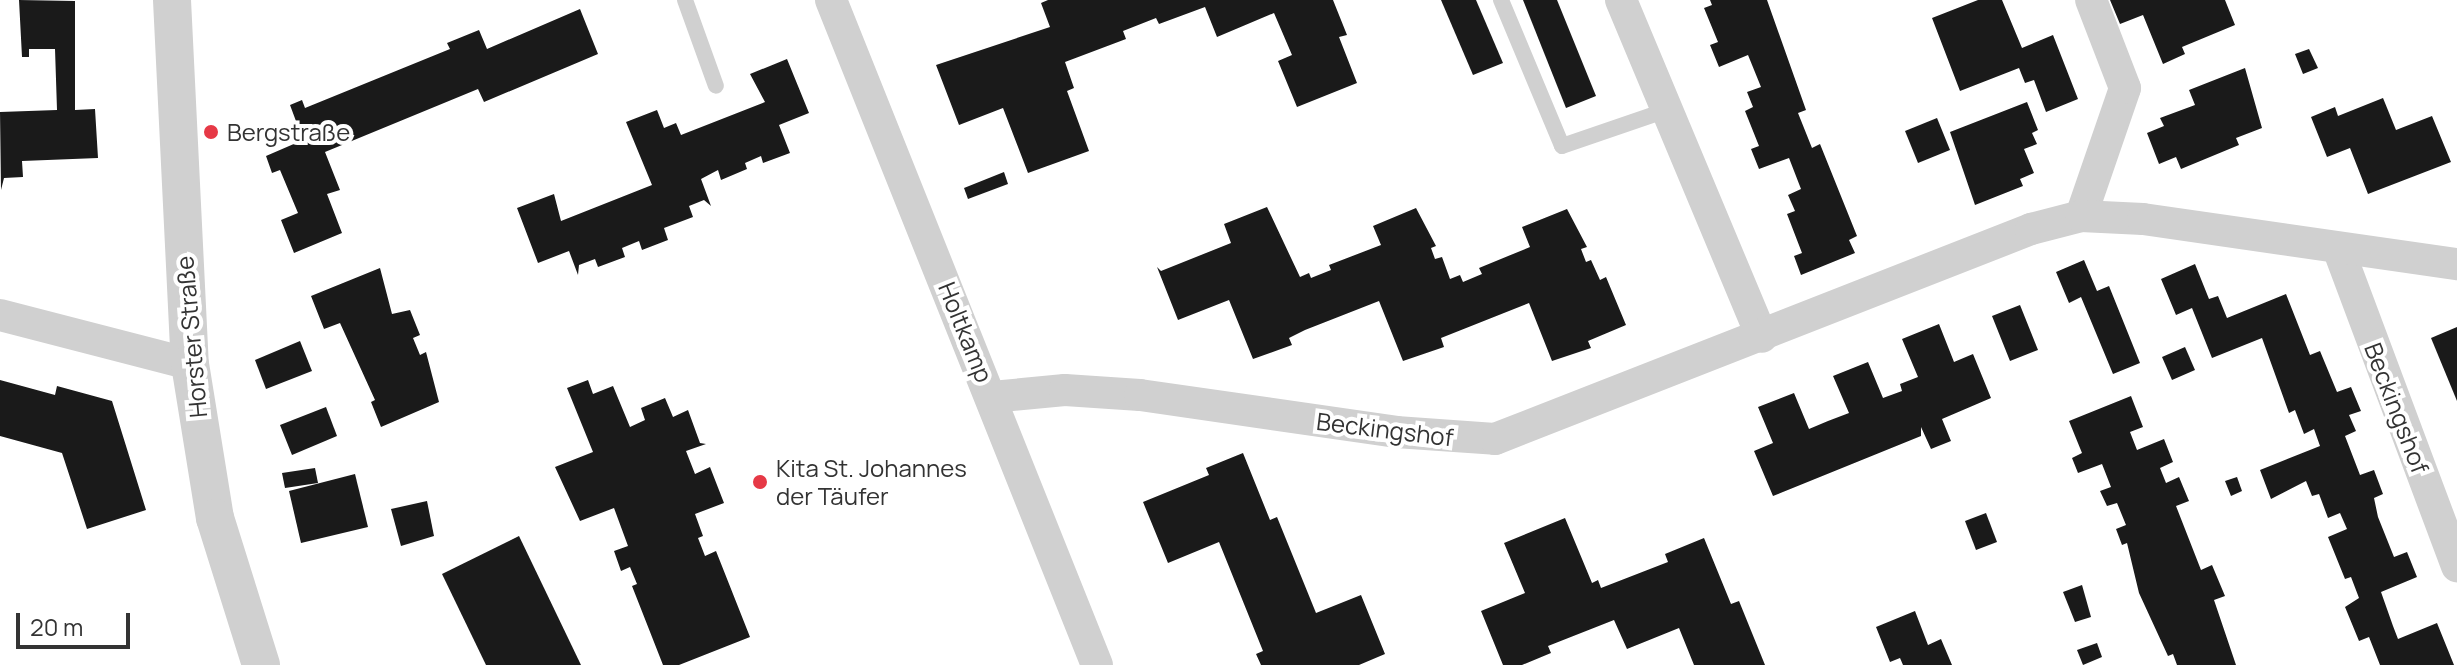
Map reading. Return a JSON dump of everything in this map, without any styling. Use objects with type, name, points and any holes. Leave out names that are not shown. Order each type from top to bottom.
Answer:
[{"type":"street","name":"Horster Straße","points":[[172,0],[190,364],[215,518],[261,665]]},
{"type":"street","name":"Holtkamp","points":[[831,0],[1097,665]]},
{"type":"street","points":[[1621,0],[1664,111],[1762,337]]},
{"type":"street","points":[[2081,216],[2125,88],[2091,0]]},
{"type":"street","name":"Beckingshof","points":[[992,397],[1065,390],[1140,395],[1396,432],[1495,439],[1762,337],[2031,229],[2081,216],[2143,219],[2457,264]]},
{"type":"street","name":"Beckingshof","points":[[2338,248],[2457,567]]},
{"type":"street","points":[[0,315],[190,364]]},
{"type":"lane","points":[[685,0],[716,86]]},
{"type":"lane","points":[[1501,0],[1562,146],[1664,111]]},
{"type":"building","points":[[19,0],[75,1],[75,110],[95,109],[98,158],[22,161],[23,177],[4,178],[1,190],[0,112],[57,110],[55,49],[29,49],[29,57],[22,57]]},
{"type":"building","points":[[1048,0],[1333,0],[1347,35],[1339,37],[1357,83],[1297,107],[1278,61],[1292,55],[1274,13],[1217,37],[1205,7],[1159,24],[1156,18],[1123,31],[1126,39],[1065,62],[1074,88],[1067,91],[1089,151],[1028,173],[1003,108],[959,125],[936,65],[1050,27],[1041,3]]},
{"type":"building","points":[[1441,0],[1476,0],[1503,63],[1473,75]]},
{"type":"building","points":[[1523,0],[1557,0],[1596,96],[1566,108]]},
{"type":"building","points":[[1710,0],[1767,0],[1806,110],[1798,113],[1812,148],[1820,144],[1857,236],[1849,240],[1855,253],[1801,275],[1794,256],[1802,253],[1787,214],[1795,211],[1788,195],[1801,189],[1789,158],[1759,169],[1751,149],[1759,146],[1745,111],[1753,107],[1747,92],[1761,87],[1748,55],[1719,67],[1710,45],[1718,42],[1704,8],[1712,5]]},
{"type":"building","points":[[1978,0],[2002,0],[2022,48],[2053,35],[2078,99],[2046,112],[2034,80],[2025,83],[2019,68],[1960,91],[1932,18]]},
{"type":"building","points":[[2110,0],[2225,0],[2235,25],[2182,47],[2185,54],[2163,64],[2143,15],[2120,24]]},
{"type":"building","points":[[580,9],[598,54],[484,102],[478,89],[325,152],[340,190],[327,194],[342,233],[294,253],[281,220],[298,213],[280,170],[272,173],[266,156],[303,140],[290,105],[302,100],[305,108],[450,49],[447,43],[479,30],[487,49]]},
{"type":"building","points":[[2309,49],[2318,68],[2303,74],[2295,54]]},
{"type":"building","points":[[787,59],[809,113],[779,125],[790,153],[763,163],[761,156],[745,163],[747,169],[721,180],[718,170],[701,179],[711,206],[704,200],[689,206],[693,217],[664,228],[668,240],[642,250],[639,241],[622,248],[625,257],[598,267],[595,259],[579,265],[578,275],[569,251],[538,263],[517,208],[554,194],[561,221],[652,185],[626,122],[657,110],[664,128],[676,123],[681,135],[765,102],[750,74]]},
{"type":"building","points":[[2245,68],[2262,128],[2236,138],[2239,145],[2181,169],[2176,157],[2159,164],[2147,133],[2164,126],[2160,118],[2195,105],[2189,90]]},
{"type":"building","points":[[2383,98],[2396,130],[2432,116],[2451,162],[2368,194],[2350,148],[2327,157],[2311,117],[2335,107],[2338,116]]},
{"type":"building","points":[[2027,102],[2038,130],[2032,133],[2037,144],[2024,149],[2034,173],[2020,179],[2023,186],[1975,205],[1950,132]]},
{"type":"building","points":[[1937,118],[1950,150],[1918,163],[1905,131]]},
{"type":"building","points":[[1004,172],[1008,184],[968,199],[964,188]]},
{"type":"building","points":[[1267,207],[1300,277],[1309,273],[1311,278],[1331,270],[1329,265],[1381,245],[1373,226],[1416,208],[1436,246],[1431,248],[1435,259],[1442,257],[1450,279],[1460,275],[1463,282],[1482,274],[1479,268],[1530,247],[1522,227],[1567,209],[1587,247],[1581,249],[1586,262],[1591,260],[1600,280],[1606,277],[1626,325],[1588,341],[1591,348],[1552,361],[1529,303],[1441,338],[1444,347],[1403,361],[1379,301],[1305,330],[1289,338],[1292,345],[1253,359],[1229,300],[1178,320],[1157,267],[1161,271],[1231,243],[1224,224]]},
{"type":"building","points":[[2084,260],[2097,291],[2109,286],[2140,363],[2113,374],[2081,297],[2069,303],[2056,272]]},
{"type":"building","points":[[2195,264],[2209,299],[2218,296],[2227,318],[2286,294],[2310,355],[2320,351],[2337,392],[2351,387],[2361,411],[2349,415],[2356,431],[2345,436],[2360,475],[2374,470],[2383,494],[2374,498],[2378,517],[2394,557],[2407,552],[2417,577],[2381,592],[2393,626],[2398,639],[2437,623],[2454,665],[2380,665],[2369,637],[2359,641],[2345,607],[2359,598],[2351,577],[2345,579],[2328,537],[2347,529],[2340,513],[2328,518],[2319,494],[2312,496],[2306,481],[2271,499],[2260,470],[2320,446],[2314,429],[2304,434],[2295,410],[2289,413],[2262,338],[2212,358],[2192,308],[2176,315],[2161,279]]},
{"type":"building","points":[[380,268],[392,314],[410,310],[420,335],[413,338],[420,355],[426,352],[439,402],[381,427],[371,402],[375,400],[340,323],[324,329],[311,296]]},
{"type":"building","points":[[2020,305],[2038,350],[2010,361],[1992,316]]},
{"type":"building","points":[[1939,324],[1954,362],[1973,354],[1991,398],[1942,419],[1951,441],[1931,449],[1921,427],[1921,436],[1773,496],[1754,451],[1773,443],[1758,407],[1794,393],[1809,429],[1849,413],[1833,376],[1868,362],[1883,398],[1902,391],[1900,384],[1918,377],[1902,339]]},
{"type":"building","points":[[2457,327],[2457,401],[2431,338]]},
{"type":"building","points":[[300,341],[312,371],[266,389],[255,360]]},
{"type":"building","points":[[2185,347],[2195,370],[2172,380],[2162,357]]},
{"type":"building","points":[[0,380],[55,395],[57,386],[112,401],[146,510],[87,529],[62,453],[0,436]]},
{"type":"building","points":[[588,380],[593,394],[613,386],[630,427],[645,420],[641,408],[665,398],[673,417],[688,410],[700,443],[706,444],[686,451],[695,474],[710,467],[724,503],[695,514],[703,536],[698,538],[705,556],[716,551],[750,637],[679,665],[663,665],[632,586],[637,584],[630,567],[621,571],[614,551],[628,546],[614,508],[580,521],[555,467],[593,452],[567,388]]},
{"type":"building","points":[[2131,396],[2143,427],[2130,432],[2137,450],[2164,439],[2173,462],[2160,468],[2166,483],[2179,477],[2189,501],[2176,506],[2201,570],[2212,565],[2225,596],[2214,600],[2236,665],[2177,665],[2173,654],[2168,656],[2139,593],[2127,543],[2122,545],[2116,529],[2126,525],[2117,503],[2107,506],[2100,491],[2111,487],[2102,464],[2078,473],[2072,458],[2082,453],[2069,421]]},
{"type":"building","points":[[326,407],[337,436],[292,455],[280,425]]},
{"type":"building","points":[[1243,453],[1270,520],[1277,517],[1316,613],[1361,595],[1385,654],[1359,665],[1261,665],[1256,654],[1263,651],[1219,542],[1168,563],[1143,502],[1209,475],[1206,468]]},
{"type":"building","points":[[315,468],[318,483],[285,488],[282,473]]},
{"type":"building","points":[[355,474],[368,527],[301,543],[289,491]]},
{"type":"building","points":[[2237,477],[2242,491],[2231,496],[2225,481]]},
{"type":"building","points":[[427,501],[434,536],[401,546],[391,509]]},
{"type":"building","points":[[1986,513],[1997,542],[1976,550],[1965,521]]},
{"type":"building","points":[[1565,518],[1592,583],[1598,580],[1601,588],[1668,562],[1665,554],[1704,538],[1731,604],[1739,601],[1765,665],[1694,665],[1679,628],[1627,649],[1614,620],[1548,646],[1551,653],[1522,665],[1503,665],[1481,611],[1525,593],[1504,543]]},
{"type":"building","points":[[519,536],[581,665],[486,665],[442,574]]},
{"type":"building","points":[[2082,585],[2091,617],[2075,622],[2063,592]]},
{"type":"building","points":[[1915,611],[1928,645],[1941,639],[1952,665],[1903,665],[1900,658],[1890,662],[1876,627]]},
{"type":"building","points":[[2097,643],[2102,657],[2083,665],[2077,650]]},
{"type":"place","name":"Bergstraße","points":[[211,132]]},
{"type":"place","name":"Kita St. Johannes der Täufer","points":[[760,482]]}]
